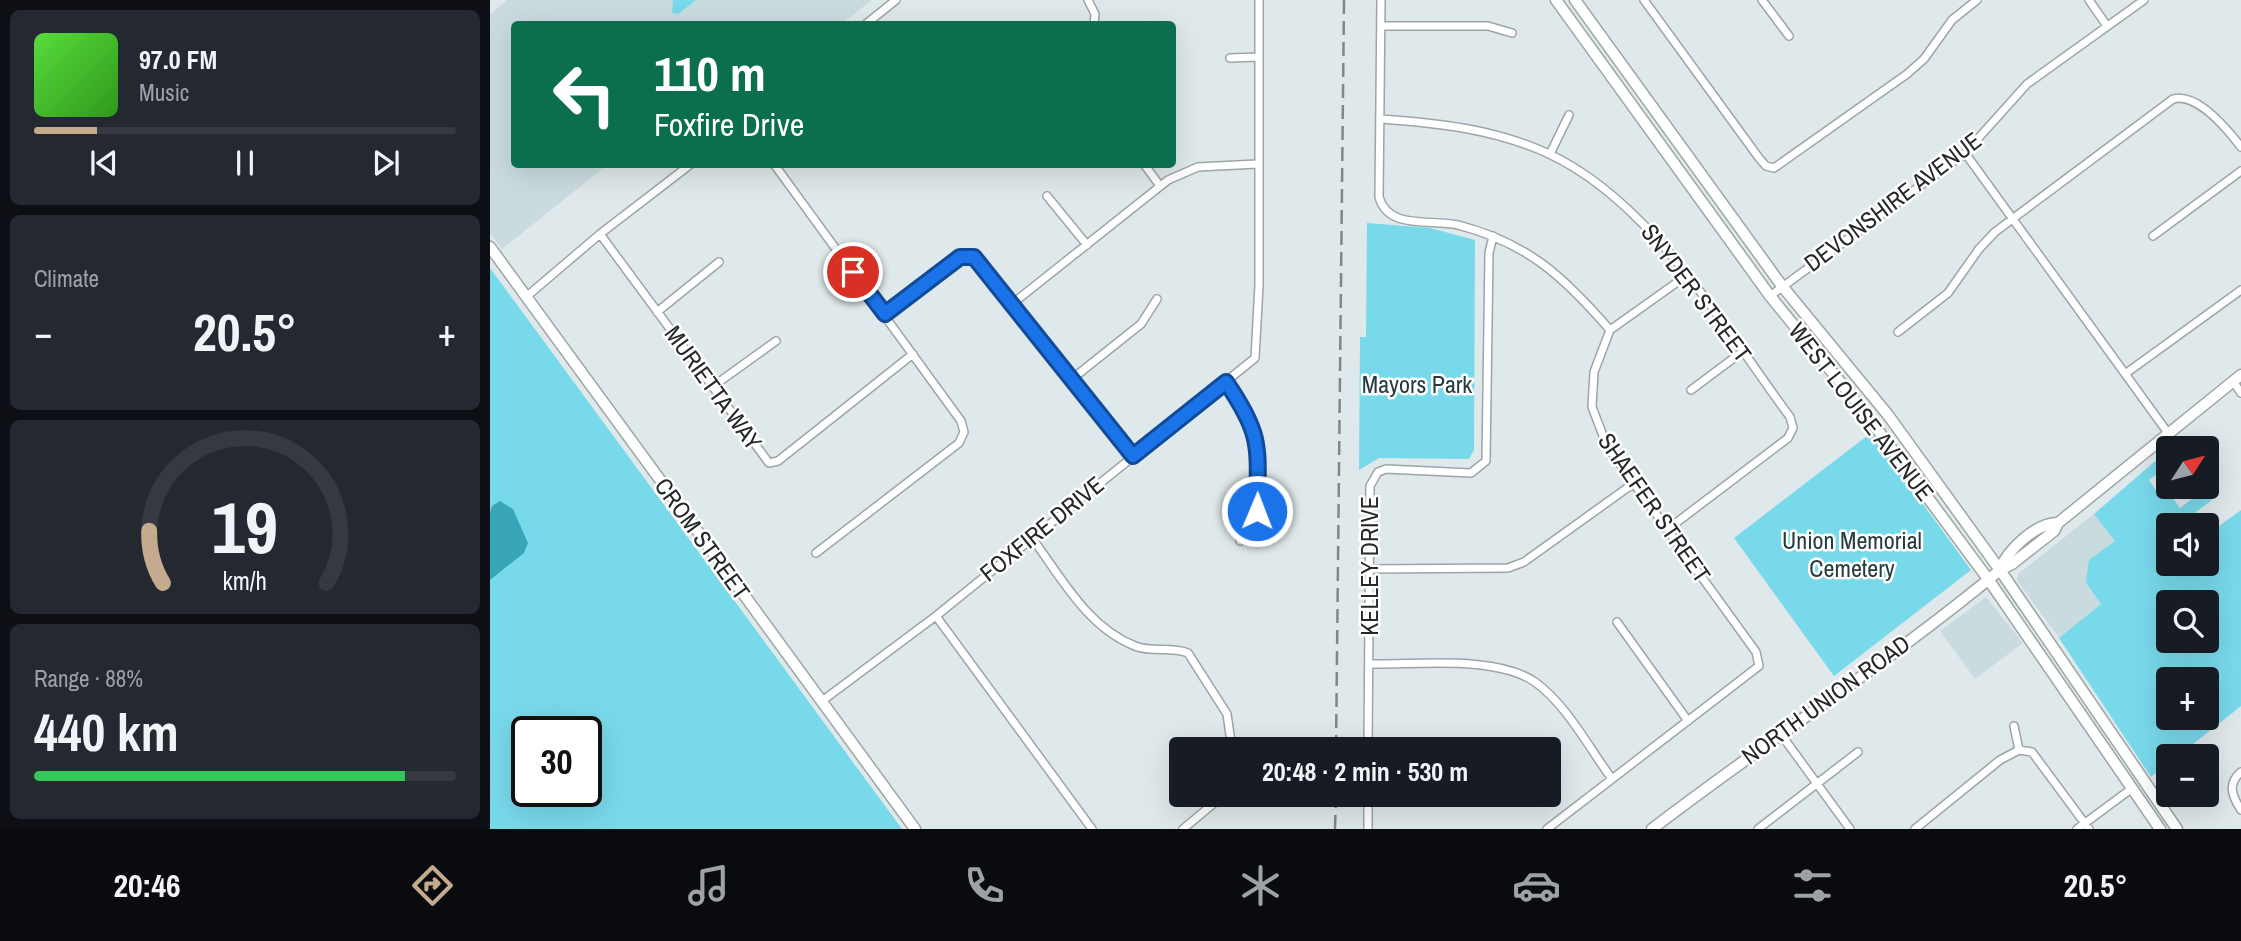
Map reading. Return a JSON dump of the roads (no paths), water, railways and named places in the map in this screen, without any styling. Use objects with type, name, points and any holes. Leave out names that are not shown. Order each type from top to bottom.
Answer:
[{"type":"main road","name":"WEST LOUISE AVENUE","points":[[1556,0],[1770,296],[1863,410],[1988,579],[2160,829]]},
{"type":"main road","name":"WEST LOUISE AVENUE","points":[[1575,0],[1782,286],[1888,415],[2000,570],[2177,829]]},
{"type":"main road","name":"CROM STREET","points":[[490,247],[915,829]]},
{"type":"main road","name":"NORTH UNION ROAD","points":[[1652,829],[1780,733],[1875,667],[2039,543],[2054,531],[2058,523],[2237,378]]},
{"type":"street","points":[[870,21],[896,0]]},
{"type":"street","points":[[1088,0],[1096,14],[1095,21]]},
{"type":"street","name":"FOXFIRE DRIVE","points":[[822,701],[936,615],[1251,363],[1258,348],[1259,0]]},
{"type":"street","points":[[1381,0],[1379,197],[1388,214],[1400,219],[1454,225],[1493,236],[1528,252],[1558,274],[1610,330],[1686,276]]},
{"type":"street","points":[[1644,0],[1766,166],[1782,164],[1907,74],[1924,59],[1952,20],[1978,0]]},
{"type":"street","points":[[1762,0],[1789,36]]},
{"type":"street","points":[[2089,0],[2108,26]]},
{"type":"street","name":"DEVONSHIRE AVENUE","points":[[1770,296],[1965,153],[2027,84],[2144,0]]},
{"type":"street","points":[[1381,26],[1488,26],[1512,33]]},
{"type":"street","points":[[1230,58],[1258,58]]},
{"type":"street","points":[[1898,332],[1948,293],[1979,249],[2011,218],[2173,99],[2186,97],[2230,132],[2241,147]]},
{"type":"street","points":[[1550,154],[1569,115]]},
{"type":"street","name":"SNYDER STREET","points":[[1381,120],[1460,126],[1502,136],[1550,154],[1626,206],[1651,230],[1790,417],[1793,428],[1788,438],[1668,529]]},
{"type":"street","points":[[1965,153],[2168,433]]},
{"type":"street","points":[[1012,304],[1160,186],[1183,171],[1198,167],[1257,164]]},
{"type":"street","points":[[526,297],[600,234],[686,168]]},
{"type":"street","points":[[777,168],[961,421],[964,432],[959,443],[816,553]]},
{"type":"street","points":[[1147,168],[1160,186]]},
{"type":"street","points":[[2152,236],[2241,170]]},
{"type":"street","points":[[1047,196],[1087,245]]},
{"type":"street","name":"MURIETTA WAY","points":[[600,234],[769,463],[778,461],[913,354]]},
{"type":"street","name":"KELLEY DRIVE","points":[[1368,737],[1371,664],[1370,486],[1378,472],[1386,469],[1471,473],[1486,461],[1489,253],[1493,236]]},
{"type":"street","points":[[885,314],[960,257],[974,257],[1133,456]]},
{"type":"street","points":[[657,312],[719,262]]},
{"type":"street","points":[[2125,374],[2241,290]]},
{"type":"street","points":[[1072,379],[1141,324],[1157,299]]},
{"type":"street","name":"SHAEFER STREET","points":[[1610,330],[1594,372],[1592,407],[1607,446],[1751,644],[1759,666],[1688,721]]},
{"type":"street","points":[[712,387],[776,341]]},
{"type":"street","points":[[1691,390],[1742,352]]},
{"type":"street","points":[[2237,378],[2241,393]]},
{"type":"street","points":[[1226,382],[1248,414],[1258,445],[1257,511],[1240,541]]},
{"type":"street","points":[[1370,569],[1508,568],[1524,562],[1634,483]]},
{"type":"street","points":[[1032,538],[1098,624],[1115,637],[1153,650],[1181,650],[1195,661],[1227,714],[1230,737]]},
{"type":"street","points":[[936,615],[1092,829]]},
{"type":"street","points":[[1548,829],[1688,721],[1617,622]]},
{"type":"street","points":[[1371,664],[1493,667],[1524,676],[1551,696],[1612,779]]},
{"type":"street","points":[[2014,726],[2019,750]]},
{"type":"street","points":[[1780,733],[1850,829]]},
{"type":"street","points":[[1915,829],[2019,750],[2032,752],[2087,826]]},
{"type":"street","points":[[1758,829],[1858,752]]},
{"type":"street","points":[[2241,772],[2233,780],[2231,788],[2241,810]]},
{"type":"street","points":[[2077,829],[2087,826],[2131,789]]},
{"type":"street","points":[[1183,829],[1209,807]]},
{"type":"street","points":[[1368,807],[1368,829]]},
{"type":"railway","points":[[1336,737],[1344,0]]},
{"type":"railway","points":[[1335,829],[1336,807]]},
{"type":"park label","name":"Mayors Park","points":[[1417,385]]},
{"type":"park label","name":"Union Memorial Cemetery","points":[[1852,555]]}]
